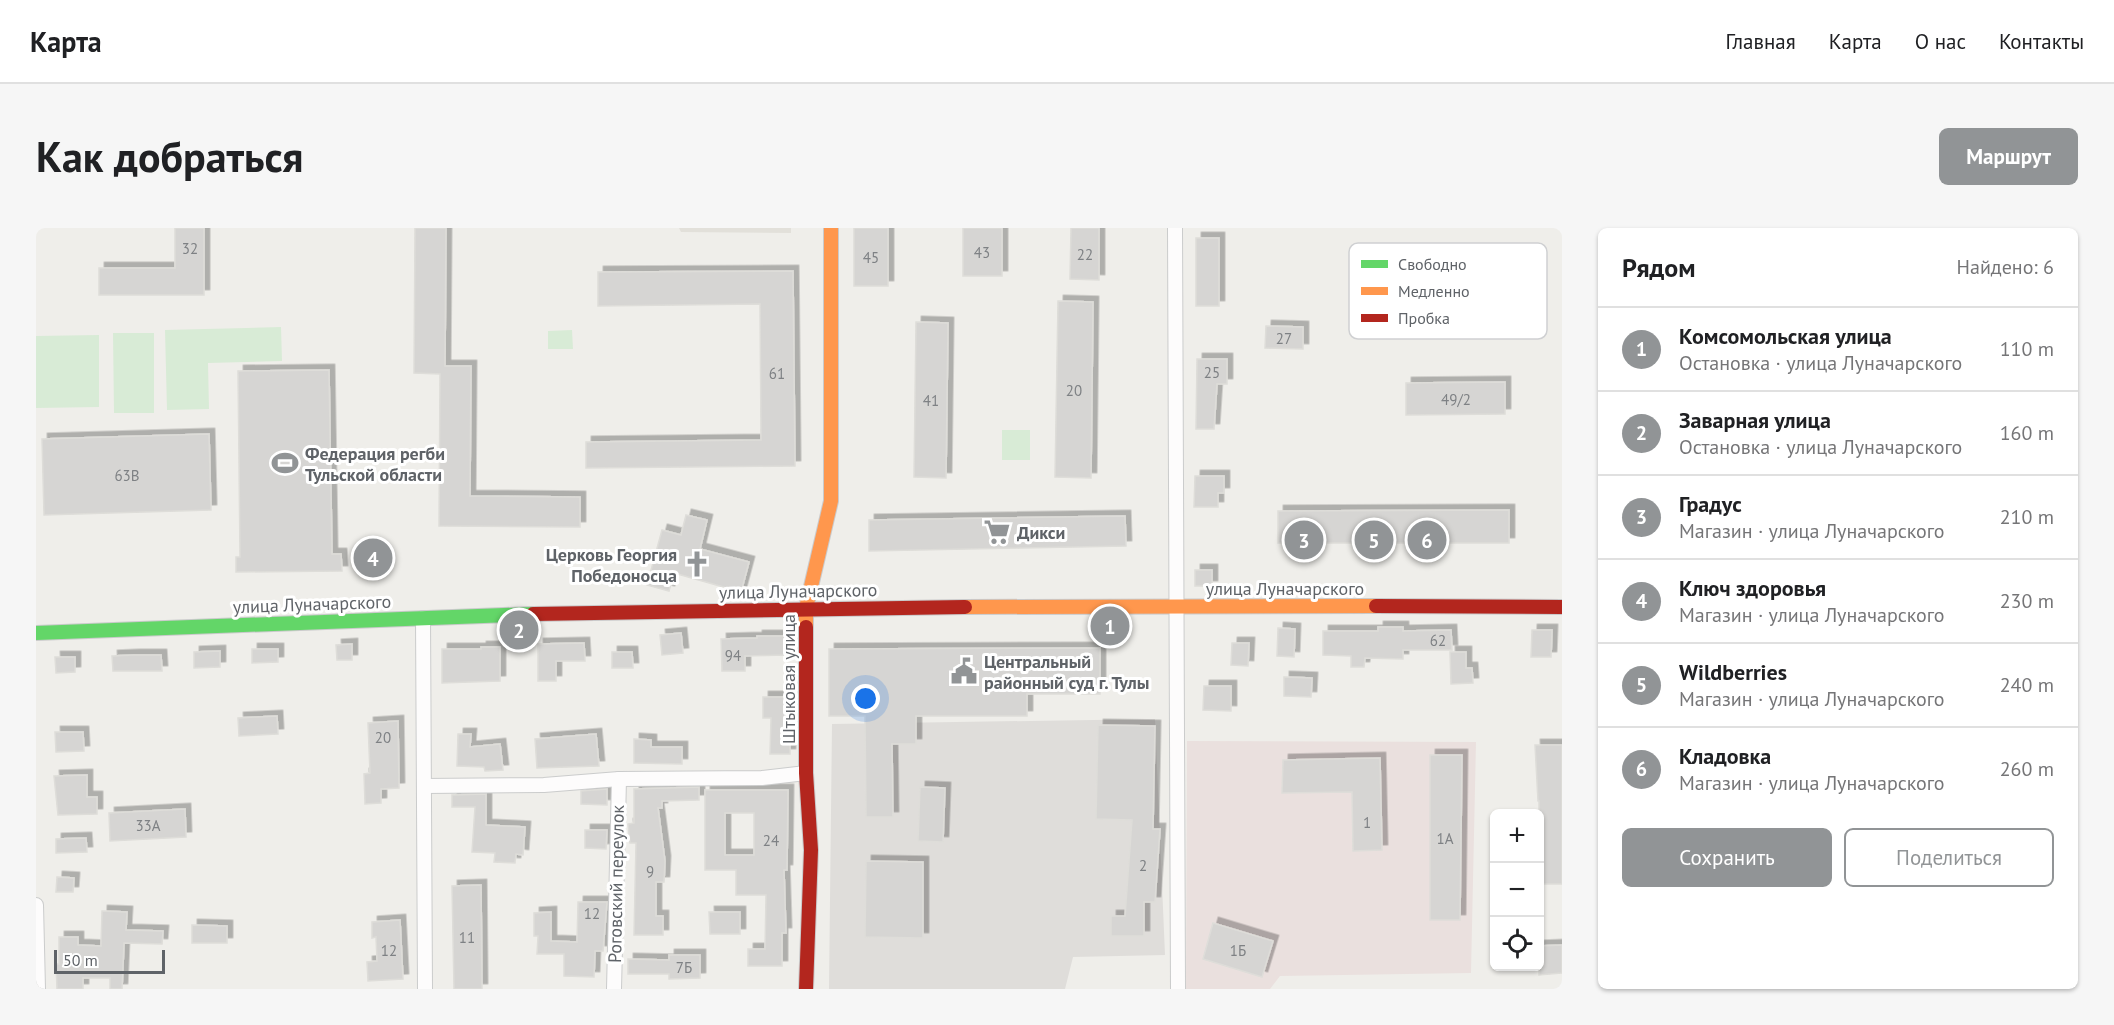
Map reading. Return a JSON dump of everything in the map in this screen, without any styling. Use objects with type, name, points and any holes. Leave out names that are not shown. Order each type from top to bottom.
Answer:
[{"type":"main road","name":"Штыковая улица","points":[[806,989],[811,850],[806,773],[806,608],[831,501],[831,228]]},
{"type":"main road","name":"улица Луначарского","points":[[36,633],[423,618],[806,608],[1562,607]]},
{"type":"street","points":[[1175,228],[1178,989]]},
{"type":"street","points":[[423,618],[425,989]]},
{"type":"street","name":"Роговский переулок","points":[[424,786],[544,786],[619,778],[762,778],[806,773]]},
{"type":"street","name":"Роговский переулок","points":[[614,989],[619,778]]},
{"type":"street","points":[[36,905],[38,989]]},
{"type":"shaded area","points":[[679,228],[791,228],[791,233],[681,232]]},
{"type":"shaded area","points":[[1155,719],[1165,955],[1073,957],[1065,989],[829,989],[832,724]]},
{"type":"shaded area","points":[[1187,741],[1476,742],[1471,973],[1280,976],[1270,989],[1186,989]]},
{"type":"green space","points":[[281,327],[282,361],[208,363],[209,409],[167,410],[165,330]]},
{"type":"green space","points":[[572,330],[573,349],[548,349],[548,331]]},
{"type":"green space","points":[[113,333],[154,333],[154,413],[114,413]]},
{"type":"green space","points":[[99,335],[99,407],[36,408],[36,336]]},
{"type":"green space","points":[[1002,430],[1030,430],[1030,460],[1002,460]]},
{"type":"building","points":[[175,228],[204,228],[204,295],[99,295],[99,268],[175,268]]},
{"type":"building","points":[[415,228],[446,228],[445,366],[471,366],[470,496],[580,497],[580,527],[439,526],[440,374],[414,373]]},
{"type":"building","points":[[854,228],[888,228],[888,286],[854,286]]},
{"type":"building","points":[[963,228],[1002,228],[1002,276],[963,276]]},
{"type":"building","points":[[1071,228],[1099,228],[1099,280],[1070,279]]},
{"type":"building","points":[[1196,238],[1219,238],[1219,306],[1196,306]]},
{"type":"building","points":[[793,271],[795,466],[586,468],[586,442],[761,440],[760,304],[598,306],[598,272]]},
{"type":"building","points":[[1058,301],[1093,302],[1091,478],[1055,477]]},
{"type":"building","points":[[916,322],[948,323],[946,478],[914,477]]},
{"type":"building","points":[[1266,326],[1303,327],[1303,349],[1265,348]]},
{"type":"building","points":[[1197,359],[1227,359],[1227,384],[1217,384],[1214,429],[1196,429]]},
{"type":"building","name":"Федерация регби Тульской области","points":[[329,370],[332,554],[341,554],[342,571],[236,572],[236,557],[240,557],[238,371]]},
{"type":"building","points":[[1505,382],[1505,414],[1406,415],[1406,383]]},
{"type":"building","points":[[209,434],[211,510],[44,515],[42,439]]},
{"type":"building","points":[[1195,476],[1224,476],[1224,493],[1218,493],[1218,507],[1194,507]]},
{"type":"building","points":[[1509,510],[1509,543],[1278,543],[1278,511]]},
{"type":"building","points":[[686,515],[707,520],[700,549],[749,562],[741,592],[674,573],[669,591],[647,585],[662,530],[681,535]]},
{"type":"building","points":[[1125,516],[1126,546],[869,551],[869,520]]},
{"type":"building","points":[[1195,570],[1212,570],[1212,586],[1195,586]]},
{"type":"building","points":[[1378,627],[1403,627],[1403,631],[1451,630],[1452,650],[1403,650],[1403,659],[1365,658],[1364,667],[1351,667],[1351,656],[1323,655],[1323,631],[1378,631]]},
{"type":"building","points":[[1278,628],[1295,629],[1294,657],[1277,656]]},
{"type":"building","points":[[1532,630],[1552,630],[1551,657],[1531,657]]},
{"type":"building","points":[[681,633],[683,653],[662,655],[660,635]]},
{"type":"building","points":[[757,636],[787,636],[788,655],[745,656],[745,671],[722,671],[721,639],[757,638]]},
{"type":"building","points":[[584,643],[585,661],[556,661],[556,681],[538,681],[538,644]]},
{"type":"building","points":[[1232,643],[1249,643],[1248,666],[1231,665]]},
{"type":"building","points":[[352,644],[352,660],[337,660],[336,645]]},
{"type":"building","points":[[481,647],[500,647],[500,681],[442,683],[442,649],[481,649]]},
{"type":"building","name":"Центральный районный суд г. Тулы","points":[[1100,648],[1100,694],[1027,694],[1027,716],[916,716],[916,744],[892,744],[893,817],[866,817],[865,716],[829,716],[829,649]]},
{"type":"building","points":[[252,649],[278,649],[278,662],[252,663]]},
{"type":"building","points":[[220,651],[220,667],[194,668],[194,652]]},
{"type":"building","points":[[612,652],[632,652],[633,668],[612,668]]},
{"type":"building","points":[[1450,652],[1466,652],[1466,668],[1472,668],[1473,683],[1451,684]]},
{"type":"building","points":[[161,655],[162,671],[113,671],[112,656]]},
{"type":"building","points":[[55,657],[75,657],[75,672],[56,673]]},
{"type":"building","points":[[1284,677],[1312,678],[1311,697],[1284,696]]},
{"type":"building","points":[[1204,686],[1231,686],[1231,711],[1203,710]]},
{"type":"building","points":[[763,697],[789,697],[790,754],[770,754],[771,718],[763,718]]},
{"type":"building","points":[[277,716],[278,734],[239,736],[238,718]]},
{"type":"building","points":[[398,721],[399,788],[381,789],[381,803],[365,804],[364,774],[370,773],[368,723]]},
{"type":"building","points":[[1098,725],[1155,726],[1153,829],[1160,829],[1155,902],[1144,902],[1144,936],[1111,936],[1111,916],[1125,916],[1132,820],[1096,819]]},
{"type":"building","points":[[55,732],[83,732],[84,751],[56,752]]},
{"type":"building","points":[[458,734],[471,734],[470,747],[500,744],[503,770],[485,771],[484,767],[457,766]]},
{"type":"building","points":[[596,734],[599,766],[537,768],[535,739]]},
{"type":"building","points":[[634,739],[651,740],[651,747],[682,747],[682,764],[634,763]]},
{"type":"building","points":[[1535,745],[1562,745],[1562,884],[1544,884],[1544,809],[1539,809]]},
{"type":"building","points":[[1430,755],[1462,755],[1460,920],[1430,920]]},
{"type":"building","points":[[1380,758],[1382,850],[1353,851],[1352,792],[1282,793],[1283,760]]},
{"type":"building","points":[[87,775],[87,797],[97,797],[97,814],[58,815],[54,776]]},
{"type":"building","points":[[699,787],[699,800],[662,801],[662,808],[658,808],[665,861],[664,882],[656,882],[656,916],[663,916],[663,935],[634,935],[636,843],[630,843],[628,824],[634,823],[634,789]]},
{"type":"building","points":[[920,787],[945,788],[943,842],[918,841]]},
{"type":"building","points":[[607,789],[607,805],[581,804],[581,791]]},
{"type":"building","points":[[705,790],[788,790],[787,870],[784,870],[786,933],[782,933],[782,966],[748,966],[748,949],[765,949],[766,895],[736,895],[736,870],[705,870]],"holes":[[[725,813],[754,813],[754,855],[725,855]]]},
{"type":"building","points":[[486,794],[486,825],[525,827],[523,855],[516,854],[515,863],[494,862],[495,853],[472,852],[475,807],[452,807],[452,795]]},
{"type":"building","points":[[185,809],[186,837],[110,841],[109,813]]},
{"type":"building","points":[[585,830],[607,830],[606,849],[585,848]]},
{"type":"building","points":[[86,838],[87,852],[56,853],[56,839]]},
{"type":"building","points":[[866,861],[923,862],[923,938],[865,937]]},
{"type":"building","points":[[57,877],[74,878],[73,892],[56,892]]},
{"type":"building","points":[[481,885],[482,989],[454,989],[452,886]]},
{"type":"building","points":[[578,902],[607,902],[603,951],[595,951],[594,977],[564,976],[564,954],[537,954],[538,936],[534,936],[534,913],[551,912],[551,941],[577,942]]},
{"type":"building","points":[[102,911],[127,912],[126,930],[163,931],[162,944],[124,943],[122,989],[110,989],[110,978],[83,978],[83,989],[57,989],[56,964],[59,964],[59,937],[78,937],[78,945],[101,946]]},
{"type":"building","points":[[709,912],[740,912],[740,934],[710,934]]},
{"type":"building","points":[[400,920],[403,979],[368,981],[367,962],[377,961],[376,937],[372,938],[372,922]]},
{"type":"building","points":[[1213,923],[1273,941],[1262,977],[1203,959]]},
{"type":"building","points":[[192,925],[227,926],[227,943],[192,943]]},
{"type":"building","points":[[1562,945],[1562,973],[1539,975],[1539,971],[1544,971],[1544,946]]},
{"type":"building","points":[[669,955],[700,955],[700,978],[669,979],[669,974],[628,974],[628,959],[669,960]]},
{"type":"traffic: fast","points":[[36,633],[533,614]]},
{"type":"traffic: slow","points":[[806,627],[806,608],[831,501],[831,228]]},
{"type":"traffic: slow","points":[[965,607],[1376,606]]},
{"type":"traffic: jam","points":[[1376,606],[1562,607]]},
{"type":"traffic: jam","points":[[533,614],[965,607]]},
{"type":"traffic: jam","points":[[806,627],[806,773],[811,850],[806,989]]},
{"type":"place","name":"Федерация регби Тульской области","points":[[285,463]]},
{"type":"place","name":"Дикси","points":[[997,532]]},
{"type":"place","name":"Градус","points":[[1304,540]]},
{"type":"place","name":"Wildberries","points":[[1374,540]]},
{"type":"place","name":"Кладовка","points":[[1427,540]]},
{"type":"place","name":"Ключ здоровья","points":[[373,558]]},
{"type":"place","name":"Церковь Георгия Победоносца","points":[[697,564]]},
{"type":"place","name":"Комсомольская улица","points":[[1110,626]]},
{"type":"place","name":"Заварная улица","points":[[519,630]]},
{"type":"place","name":"Центральный районный суд г. Тулы","points":[[964,671]]}]
